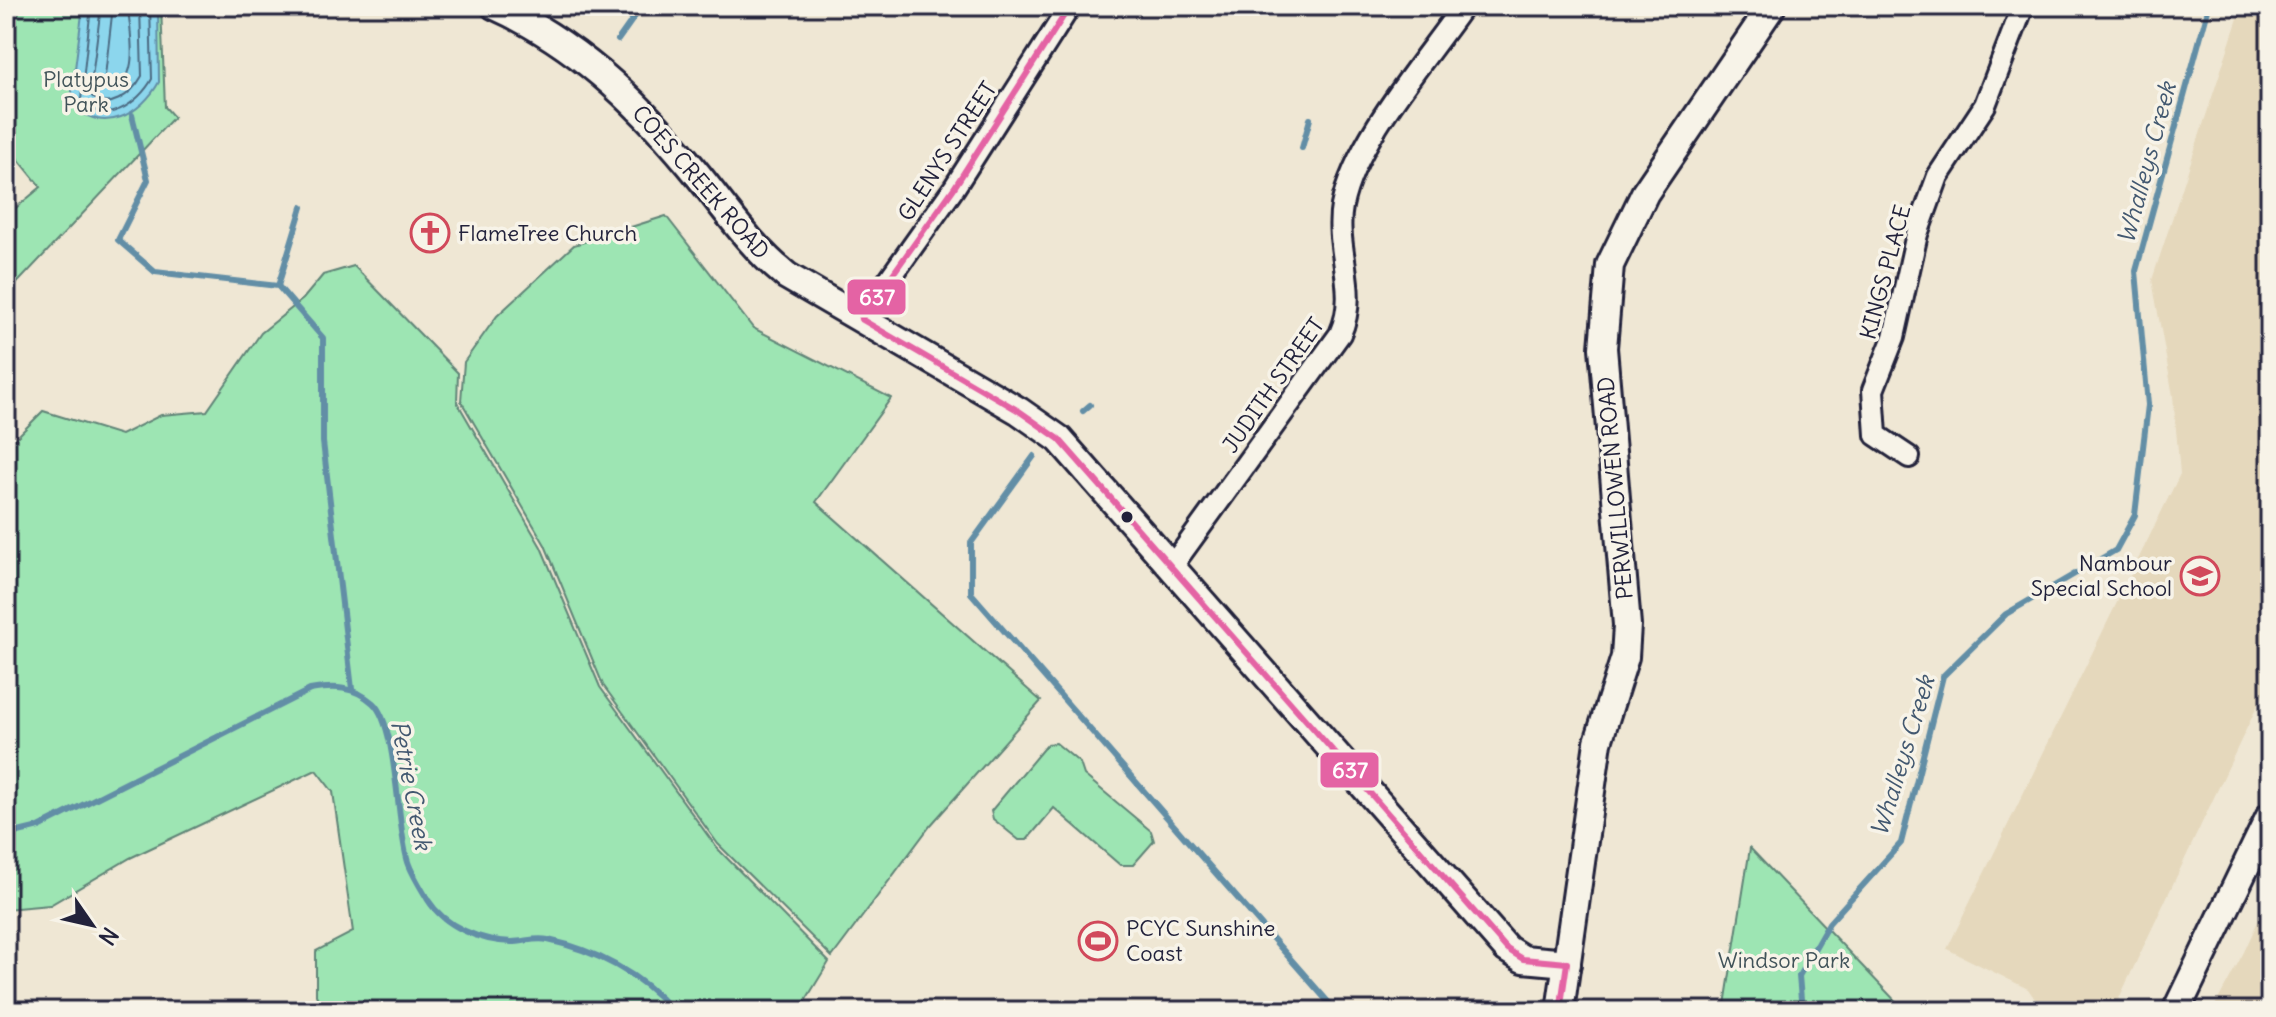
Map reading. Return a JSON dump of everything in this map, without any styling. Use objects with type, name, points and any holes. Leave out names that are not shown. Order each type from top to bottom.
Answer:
[{"type":"street","name":"COES CREEK ROAD","points":[[495,6],[528,21],[600,71],[653,123],[768,260],[801,286],[1043,425],[1083,464],[1507,949],[1523,959],[1567,963]]},
{"type":"street","name":"GLENYS STREET","points":[[861,319],[954,188],[1070,6]]},
{"type":"street","name":"JUDITH STREET","points":[[1172,566],[1340,334],[1350,305],[1341,208],[1356,159],[1463,6]]},
{"type":"street","name":"PERWILLOWEN ROAD","points":[[1560,1011],[1598,742],[1625,657],[1627,625],[1603,348],[1608,274],[1615,251],[1645,193],[1772,6]]},
{"type":"street","name":"KINGS PLACE","points":[[1909,457],[1876,435],[1873,390],[1894,337],[1917,234],[1938,176],[1985,105],[2023,6]]},
{"type":"street","points":[[2176,1011],[2270,816]]},
{"type":"shaded area","name":"Nambour Special School","points":[[2242,6],[2270,6],[2270,679],[2113,1011],[2043,1011],[2028,989],[1947,949],[2180,474],[2173,396],[2152,280]]},
{"type":"shaded area","points":[[2270,895],[2270,1011],[2212,1011],[2244,952]]},
{"type":"green space","name":"Platypus Park","points":[[6,6],[161,6],[165,107],[174,117],[6,295],[6,216],[41,187],[6,144]]},
{"type":"green space","points":[[666,216],[753,328],[891,398],[816,502],[1041,701],[930,826],[832,957],[718,844],[603,685],[545,545],[461,401],[464,362],[497,316],[574,245]]},
{"type":"green space","points":[[354,266],[458,373],[457,402],[541,547],[600,687],[717,848],[829,962],[799,1011],[324,1011],[316,995],[316,951],[353,932],[333,792],[316,770],[130,858],[50,905],[6,909],[6,448],[43,411],[121,435],[161,415],[207,411],[261,333],[303,299],[323,275]]},
{"type":"green space","points":[[1056,743],[1080,763],[1084,775],[1151,831],[1154,841],[1133,865],[1120,865],[1054,808],[1027,840],[1019,840],[993,819],[991,811],[1047,744]]},
{"type":"green space","name":"Windsor Park","points":[[1750,848],[1905,1011],[1724,1011]]},
{"type":"water","points":[[83,6],[158,6],[159,82],[143,103],[121,117],[97,119],[73,104]]},
{"type":"waterway","points":[[618,40],[642,6]]},
{"type":"waterway","name":"Whalleys Creek","points":[[1802,1011],[1799,976],[1829,923],[1901,843],[1943,676],[2006,614],[2116,550],[2135,515],[2148,405],[2136,271],[2209,6]]},
{"type":"waterway","points":[[132,115],[148,180],[118,240],[155,272],[278,286],[323,338],[323,442],[352,689]]},
{"type":"waterway","points":[[1302,148],[1310,119]]},
{"type":"waterway","points":[[278,286],[302,207]]},
{"type":"waterway","points":[[1083,411],[1090,405]]},
{"type":"waterway","points":[[1034,456],[971,543],[971,593],[1336,1011]]},
{"type":"waterway","name":"Petrie Creek","points":[[6,835],[39,827],[310,690],[351,690],[366,697],[381,715],[392,754],[408,862],[435,910],[464,931],[488,939],[512,942],[548,940],[600,957],[647,986],[673,1011]]},
{"type":"transit line","name":"637","points":[[1070,6],[954,188],[861,319],[1019,411],[1059,439],[1507,949],[1523,959],[1567,963],[1560,1011]]},
{"type":"place","name":"FlameTree Church","points":[[430,233]]},
{"type":"place","name":"Nambour Special School","points":[[2200,576]]},
{"type":"place","name":"PCYC Sunshine Coast","points":[[1098,941]]}]
